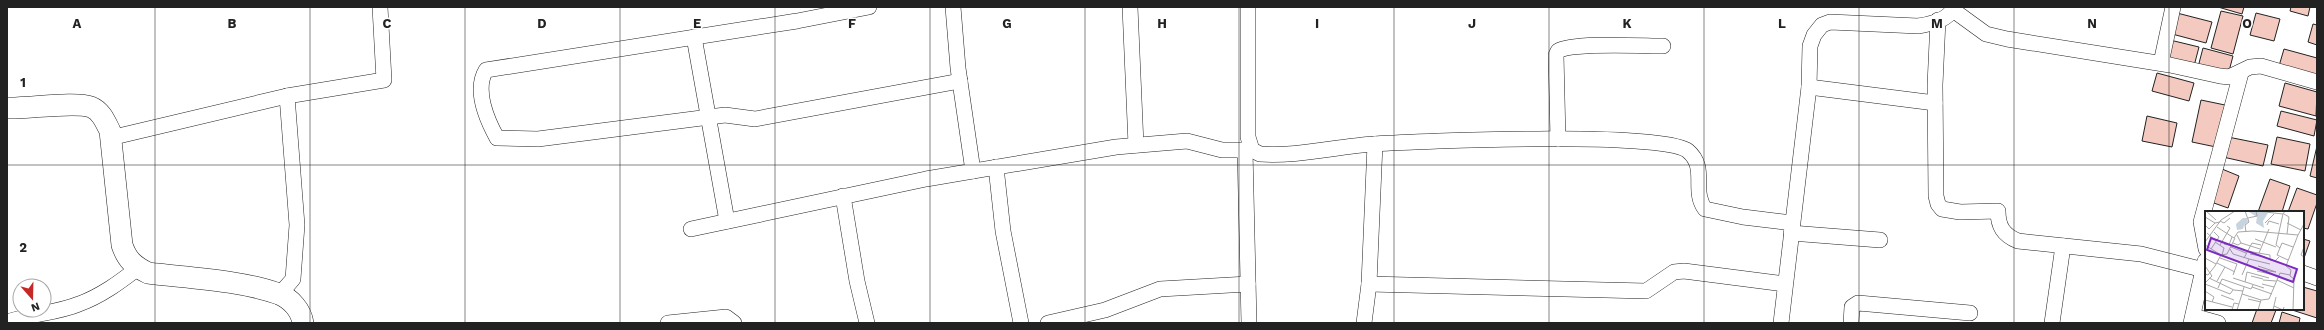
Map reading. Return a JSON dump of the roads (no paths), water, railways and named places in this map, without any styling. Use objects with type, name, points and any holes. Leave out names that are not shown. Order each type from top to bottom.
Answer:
[{"type":"street","points":[[110,138],[287,96],[384,80],[380,7]]},
{"type":"street","points":[[869,7],[486,70],[480,80],[481,94],[490,125],[497,138],[506,140],[538,139],[725,115],[755,119],[773,117],[960,81]]},
{"type":"street","points":[[953,7],[960,81],[974,171]]},
{"type":"street","points":[[1130,7],[1136,145]]},
{"type":"street","points":[[1248,7],[1249,323]]},
{"type":"street","points":[[2160,63],[2173,7]]},
{"type":"street","points":[[1781,323],[1809,87],[1810,46],[1814,35],[1822,26],[1830,22],[1842,21],[1918,26],[1938,20],[1953,8],[1986,34],[2160,63],[2220,76],[2230,77],[2241,73],[2250,67],[2261,66],[2317,82]]},
{"type":"street","points":[[1938,20],[1935,103],[1936,196],[1938,204],[1942,209],[1960,212],[1998,211],[2001,230],[2009,238],[2018,241],[2141,254],[2205,264],[2192,319],[2218,323]]},
{"type":"street","points":[[694,37],[726,221]]},
{"type":"street","points":[[1558,139],[1556,55],[1558,51],[1566,48],[1590,46],[1663,46]]},
{"type":"street","points":[[2205,240],[2201,222],[2241,73]]},
{"type":"street","points":[[1809,87],[1935,103]]},
{"type":"street","points":[[280,294],[294,279],[297,225],[287,96]]},
{"type":"street","points":[[7,108],[91,107],[103,116],[110,131],[122,245],[127,259],[138,268],[148,273],[250,287],[280,294],[296,305],[303,323]]},
{"type":"street","points":[[691,229],[843,196],[974,171],[1136,145],[1187,141],[1222,150],[1248,150],[1268,154],[1374,144],[1558,139],[1618,141],[1666,145],[1687,150],[1696,160],[1700,174],[1699,200],[1705,209],[1792,228],[1880,240]]},
{"type":"street","points":[[1364,323],[1369,284],[1374,144]]},
{"type":"street","points":[[996,167],[1003,231],[1021,323]]},
{"type":"street","points":[[843,196],[857,281],[867,323]]},
{"type":"street","points":[[2052,323],[2063,246]]},
{"type":"street","points":[[7,322],[28,315],[79,304],[113,286],[138,268]]},
{"type":"street","points":[[1369,284],[1646,291],[1674,272],[1684,271],[1785,284]]},
{"type":"street","points":[[2304,273],[2317,278]]},
{"type":"street","points":[[1048,323],[1105,310],[1160,290],[1248,284]]},
{"type":"street","points":[[1851,323],[1852,306],[1858,303],[1970,313]]},
{"type":"street","points":[[668,323],[726,317],[734,323]]}]
